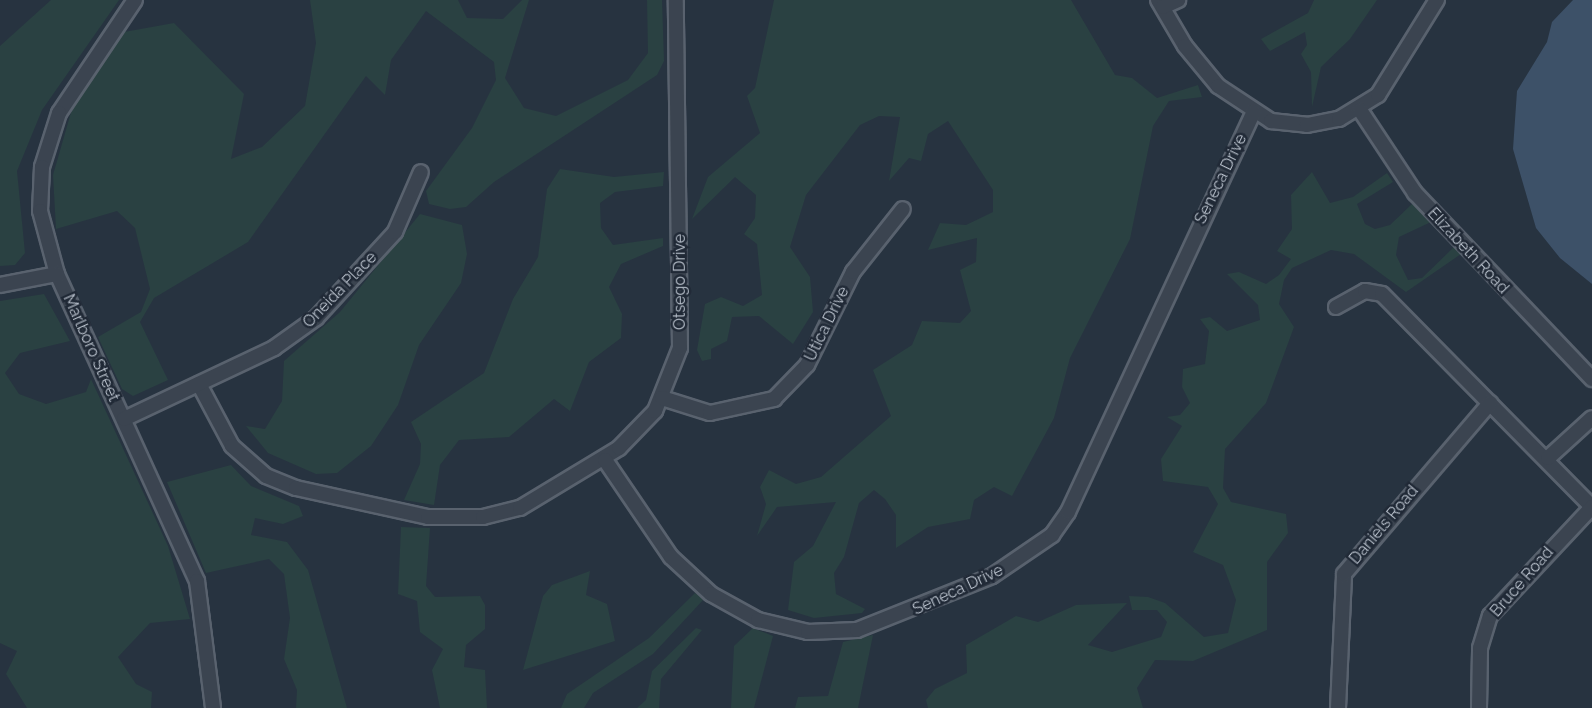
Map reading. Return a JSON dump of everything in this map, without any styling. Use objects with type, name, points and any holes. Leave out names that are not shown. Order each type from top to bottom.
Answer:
[{"type":"street","name":"Marlboro Street","points":[[135,0],[67,98],[44,153],[40,212],[57,274],[197,581],[213,708]]},
{"type":"street","name":"Otsego Drive","points":[[199,384],[232,446],[266,476],[409,513],[465,518],[502,513],[554,492],[604,460],[640,428],[662,398],[680,348],[682,326],[676,0]]},
{"type":"street","points":[[1178,0],[1161,4],[1203,71],[1254,112],[1271,121],[1307,125],[1360,110],[1393,79],[1437,0]]},
{"type":"street","name":"Elizabeth Road","points":[[1360,110],[1414,193],[1592,379]]},
{"type":"street","name":"Seneca Drive","points":[[604,460],[671,557],[711,594],[758,620],[808,632],[857,630],[992,576],[1052,534],[1068,512],[1254,112]]},
{"type":"street","name":"Oneida Place","points":[[124,419],[274,348],[316,318],[394,232],[421,172]]},
{"type":"street","name":"Utica Drive","points":[[662,398],[710,413],[774,399],[807,365],[853,272],[903,209]]},
{"type":"street","points":[[0,285],[57,274]]},
{"type":"street","points":[[1336,307],[1365,291],[1382,294],[1548,458],[1592,507]]},
{"type":"street","name":"Daniels Road","points":[[1338,708],[1344,574],[1490,403]]},
{"type":"street","points":[[1548,458],[1592,418]]},
{"type":"street","name":"Bruce Road","points":[[1479,708],[1480,648],[1490,616],[1592,507]]},
{"type":"green space","points":[[51,0],[119,0],[42,110],[17,171],[25,253],[15,265],[0,266],[0,46]]},
{"type":"green space","points":[[310,0],[458,0],[467,18],[503,19],[522,0],[529,0],[505,78],[524,108],[556,116],[628,80],[648,53],[647,0],[662,0],[664,61],[657,75],[494,182],[466,207],[450,209],[429,204],[426,191],[472,128],[496,80],[494,62],[426,11],[391,60],[385,95],[366,76],[248,242],[154,298],[140,322],[168,380],[133,396],[122,389],[98,337],[141,312],[150,289],[135,228],[117,211],[56,229],[53,175],[72,109],[124,32],[174,23],[244,94],[231,159],[262,147],[305,106],[316,43]]},
{"type":"green space","points":[[774,0],[1071,0],[1115,75],[1132,78],[1157,98],[1198,85],[1202,97],[1169,101],[1153,126],[1130,239],[1070,358],[1054,418],[1012,496],[994,487],[974,500],[970,519],[928,527],[896,548],[896,515],[885,499],[874,490],[859,503],[844,557],[834,573],[836,594],[865,609],[862,613],[814,618],[788,610],[794,562],[813,546],[836,502],[777,507],[757,536],[766,504],[760,487],[769,470],[796,484],[821,477],[891,416],[873,370],[912,345],[922,321],[960,323],[971,311],[960,270],[976,262],[977,238],[928,250],[940,223],[966,225],[993,212],[993,190],[948,121],[928,134],[921,161],[909,158],[889,181],[900,117],[879,116],[860,125],[806,195],[790,247],[810,277],[813,312],[793,344],[759,316],[732,317],[727,341],[711,349],[711,359],[702,361],[697,350],[705,304],[721,297],[743,306],[762,295],[757,244],[744,234],[755,218],[756,195],[735,177],[692,219],[708,177],[760,133],[747,96],[755,88]]},
{"type":"green space","points":[[1314,0],[1377,0],[1350,39],[1321,67],[1312,107],[1311,72],[1301,54],[1307,45],[1305,32],[1270,51],[1261,39],[1308,13]]},
{"type":"green space","points":[[560,169],[614,177],[664,172],[663,186],[615,192],[600,203],[601,228],[613,245],[663,238],[663,246],[621,264],[609,287],[622,314],[621,338],[589,362],[570,411],[554,399],[509,437],[459,440],[440,465],[434,505],[404,500],[420,464],[421,444],[411,422],[484,373],[513,299],[538,257],[547,189]]},
{"type":"green space","points":[[1312,172],[1330,203],[1353,197],[1387,173],[1393,182],[1357,204],[1365,224],[1375,229],[1390,225],[1413,203],[1431,222],[1399,237],[1396,255],[1408,280],[1422,278],[1454,247],[1461,254],[1406,292],[1354,254],[1331,250],[1292,268],[1284,280],[1279,304],[1294,327],[1266,403],[1225,449],[1223,488],[1231,502],[1286,514],[1288,533],[1267,562],[1267,630],[1193,661],[1155,660],[1137,688],[1143,708],[928,708],[926,700],[935,689],[967,673],[966,645],[1016,616],[1038,622],[1076,605],[1127,603],[1088,645],[1112,652],[1161,637],[1167,622],[1157,610],[1132,610],[1129,596],[1148,597],[1165,603],[1204,637],[1228,633],[1236,600],[1223,565],[1193,552],[1218,504],[1208,487],[1163,481],[1161,459],[1182,426],[1167,417],[1180,415],[1190,403],[1182,387],[1183,369],[1205,364],[1209,331],[1200,319],[1210,317],[1227,331],[1260,320],[1258,305],[1227,274],[1239,272],[1266,284],[1279,275],[1291,259],[1277,251],[1292,229],[1291,195]]},
{"type":"green space","points":[[420,214],[462,225],[467,254],[461,283],[419,345],[398,405],[371,446],[337,473],[316,474],[268,453],[246,426],[265,429],[282,401],[284,361],[340,312]]},
{"type":"green space","points":[[44,294],[70,341],[20,353],[5,373],[19,394],[46,404],[86,392],[91,379],[168,546],[190,619],[150,623],[118,657],[136,684],[152,692],[151,708],[27,708],[6,674],[17,651],[0,643],[0,301]]},
{"type":"green space","points":[[231,465],[251,486],[299,506],[303,516],[283,524],[255,518],[251,535],[287,542],[308,570],[347,708],[296,708],[297,690],[284,659],[290,618],[284,574],[269,559],[206,573],[167,482]]},
{"type":"green space","points":[[401,527],[430,528],[426,586],[435,597],[480,596],[485,605],[485,629],[466,645],[464,667],[485,670],[487,708],[440,708],[432,670],[443,649],[420,632],[417,601],[398,594]]},
{"type":"green space","points":[[590,571],[586,595],[607,604],[615,641],[523,670],[543,596],[552,585]]},
{"type":"green space","points":[[695,593],[704,599],[653,654],[593,693],[584,708],[561,708],[567,694],[649,638]]},
{"type":"green space","points":[[696,628],[702,630],[661,679],[659,708],[637,708],[646,700],[652,671]]},
{"type":"green space","points":[[753,628],[773,636],[754,708],[731,708],[734,646]]},
{"type":"green space","points":[[873,635],[858,708],[795,708],[798,697],[828,696],[843,642]]},
{"type":"water","points":[[1573,0],[1592,0],[1592,284],[1560,258],[1536,228],[1513,149],[1517,91],[1547,42],[1552,22]]}]
